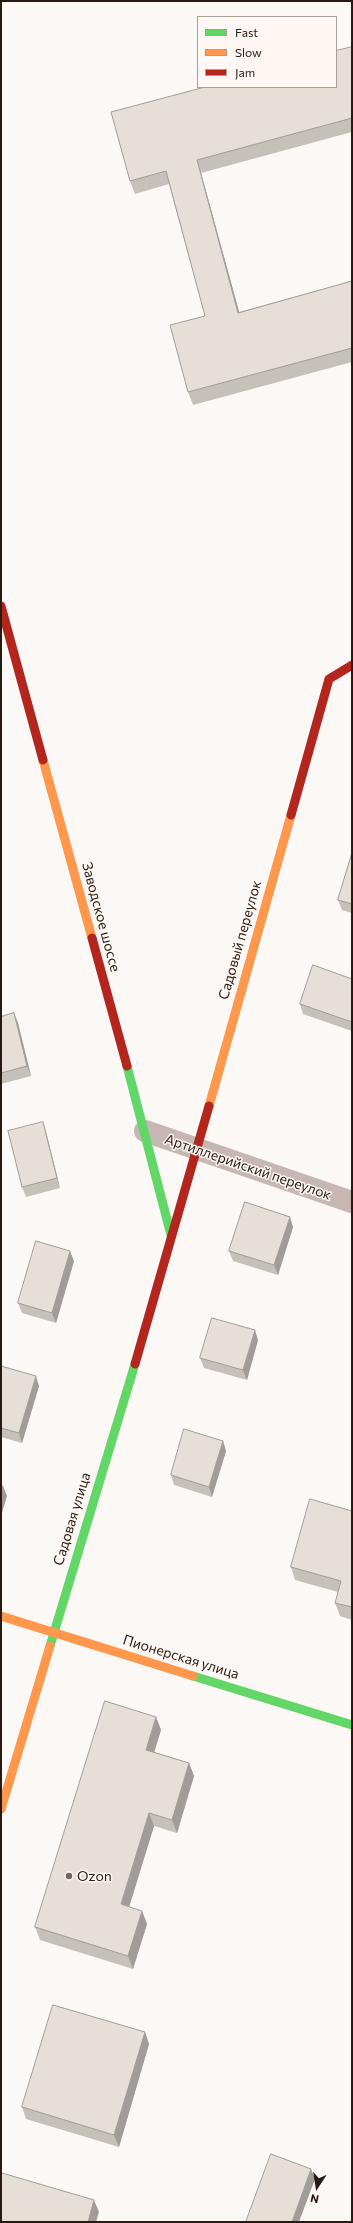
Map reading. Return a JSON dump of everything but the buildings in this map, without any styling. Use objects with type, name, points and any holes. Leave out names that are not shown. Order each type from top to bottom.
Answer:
[{"type":"street","name":"Заводское шоссе","points":[[1,606],[145,1131],[171,1236]]},
{"type":"street","name":"Садовый переулок","points":[[171,1236],[329,679],[352,665]]},
{"type":"street","name":"Артиллерийский переулок","points":[[145,1131],[352,1202]]},
{"type":"street","name":"Садовая улица","points":[[1,1809],[52,1632],[171,1236]]},
{"type":"street","name":"Пионерская улица","points":[[1,1616],[352,1725]]},
{"type":"traffic: fast","points":[[127,1066],[171,1235]]},
{"type":"traffic: fast","points":[[50,1646],[135,1364]]},
{"type":"traffic: fast","points":[[193,1676],[352,1725]]},
{"type":"traffic: slow","points":[[43,760],[92,938]]},
{"type":"traffic: slow","points":[[209,1106],[291,815]]},
{"type":"traffic: slow","points":[[1,1616],[193,1676]]},
{"type":"traffic: slow","points":[[1,1809],[50,1646]]},
{"type":"traffic: jam","points":[[1,606],[43,760]]},
{"type":"traffic: jam","points":[[291,815],[329,679],[352,665]]},
{"type":"traffic: jam","points":[[92,938],[127,1066]]},
{"type":"traffic: jam","points":[[135,1364],[209,1106]]},
{"type":"place","name":"Ozon","points":[[69,1876]]}]
